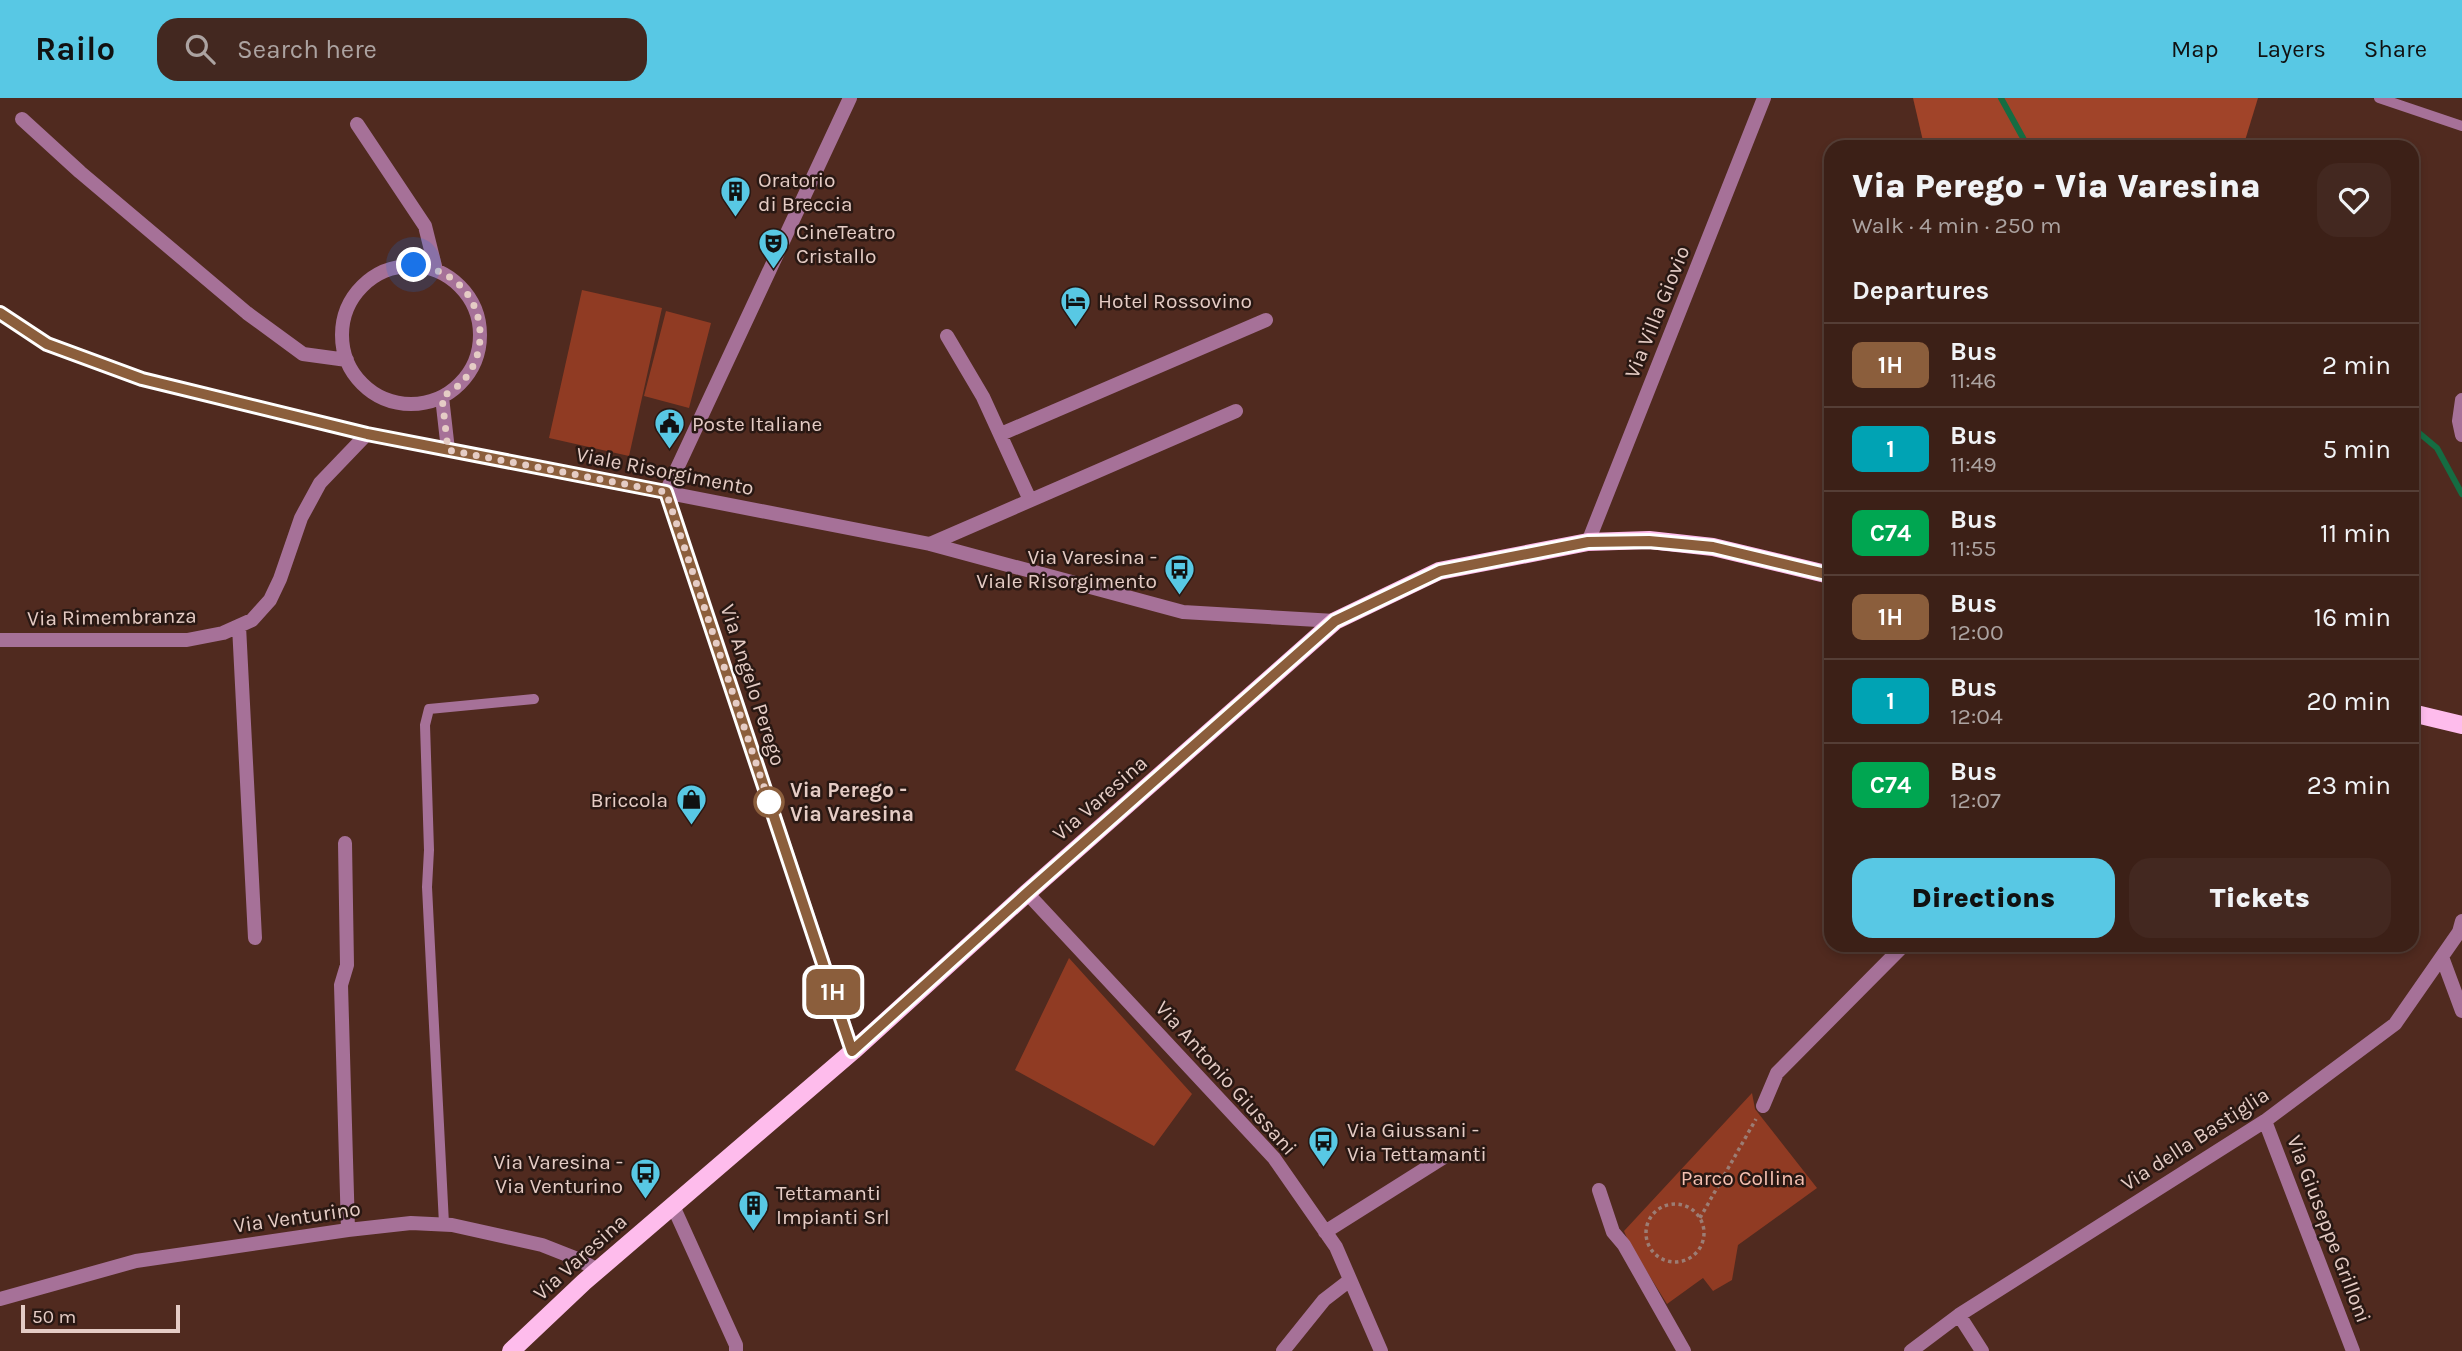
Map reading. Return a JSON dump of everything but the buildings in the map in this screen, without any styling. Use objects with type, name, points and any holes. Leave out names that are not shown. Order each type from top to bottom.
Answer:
[{"type":"main road","name":"Via Varesina","points":[[511,1351],[598,1270],[852,1051],[1335,621],[1440,571],[1588,542],[1649,541],[1713,547],[1824,574]]},
{"type":"main road","points":[[2419,715],[2462,725]]},
{"type":"street","points":[[666,492],[849,98]]},
{"type":"street","name":"Via Villa Giovio","points":[[1588,542],[1764,98]]},
{"type":"street","points":[[22,119],[80,172],[247,313],[303,354],[347,360]]},
{"type":"street","points":[[357,124],[425,226],[436,270]]},
{"type":"street","points":[[414,265],[436,270],[456,281],[471,299],[480,320],[481,342],[474,364],[461,383],[442,397],[420,404],[397,402],[376,394],[358,379],[347,360],[342,337],[345,315],[355,294],[371,278],[391,268],[414,265]]},
{"type":"street","name":"Viale Risorgimento","points":[[0,313],[47,344],[142,379],[367,434],[930,544],[1183,612],[1335,621]]},
{"type":"street","points":[[1000,435],[1266,320]]},
{"type":"street","points":[[947,336],[983,397],[1030,500]]},
{"type":"street","points":[[442,397],[448,450]]},
{"type":"street","points":[[2462,400],[2459,421],[2462,435]]},
{"type":"street","points":[[930,544],[1236,411]]},
{"type":"street","name":"Via Rimembranza","points":[[0,640],[187,640],[223,633],[252,620],[270,600],[301,519],[320,482],[367,434]]},
{"type":"street","name":"Via Angelo Perego","points":[[666,492],[852,1051]]},
{"type":"street","points":[[239,626],[255,938]]},
{"type":"street","points":[[345,843],[347,965],[341,985],[348,1230]]},
{"type":"street","name":"Via Antonio Giussani","points":[[1027,893],[1274,1158],[1336,1247],[1381,1351]]},
{"type":"street","name":"Via della Bastiglia","points":[[1911,1351],[1959,1315],[2265,1121],[2395,1024],[2459,932],[2462,921]]},
{"type":"street","points":[[1763,1106],[1777,1073],[1897,952]]},
{"type":"street","points":[[2442,957],[2462,1010]]},
{"type":"street","name":"Via Giuseppe Grilloni","points":[[2265,1121],[2353,1351]]},
{"type":"street","points":[[1325,1232],[1444,1157]]},
{"type":"street","points":[[1600,1190],[1613,1232],[1624,1245],[1684,1351]]},
{"type":"street","points":[[673,1206],[736,1345],[736,1351]]},
{"type":"street","name":"Via Venturino","points":[[0,1299],[136,1261],[411,1223],[444,1224],[542,1245],[598,1270]]},
{"type":"street","points":[[1283,1351],[1324,1300],[1350,1280]]},
{"type":"street","points":[[1959,1315],[1982,1351]]},
{"type":"lane","points":[[2379,98],[2462,126]]},
{"type":"lane","points":[[444,1224],[427,887],[429,850],[425,725],[429,709],[534,699]]},
{"type":"path","points":[[1700,1218],[1686,1205],[1667,1205],[1658,1209],[1651,1215],[1645,1233],[1652,1251],[1660,1258],[1678,1262],[1695,1254],[1704,1237],[1700,1218],[1763,1106]]},
{"type":"green space","points":[[582,290],[662,308],[629,456],[549,438]]},
{"type":"green space","points":[[666,311],[711,323],[689,408],[644,396]]},
{"type":"green space","points":[[1069,958],[1192,1094],[1154,1146],[1015,1070]]},
{"type":"green space","name":"Parco Collina","points":[[1752,1093],[1755,1109],[1817,1188],[1738,1245],[1732,1280],[1713,1291],[1703,1278],[1667,1304],[1624,1231]]},
{"type":"shaded area","points":[[1913,98],[2258,98],[2245,140],[1923,140]]},
{"type":"waterway","points":[[2001,98],[2024,140]]},
{"type":"waterway","points":[[2419,433],[2437,448],[2462,494]]},
{"type":"bus line","name":"1H","points":[[0,313],[47,344],[142,379],[367,434],[666,492],[852,1051],[1335,621],[1440,571],[1588,542],[1649,541],[1713,547],[1824,574]]},
{"type":"place","name":"Oratorio di Breccia","points":[[735,219]]},
{"type":"place","name":"CineTeatro Cristallo","points":[[773,271]]},
{"type":"place","name":"Hotel Rossovino","points":[[1075,328]]},
{"type":"place","name":"Poste Italiane","points":[[669,451]]},
{"type":"place","name":"Via Varesina - Viale Risorgimento","points":[[1180,596]]},
{"type":"place","name":"Via Perego - Via Varesina","points":[[769,802]]},
{"type":"place","name":"Briccola","points":[[691,827]]},
{"type":"place","name":"Via Giussani - Via Tettamanti","points":[[1324,1169]]},
{"type":"place","name":"Via Varesina - Via Venturino","points":[[646,1201]]},
{"type":"place","name":"Tettamanti Impianti Srl","points":[[753,1232]]},
{"type":"route","points":[[414,265],[436,270],[456,281],[471,299],[480,320],[481,342],[474,364],[461,383],[442,397],[448,450],[666,492],[769,802]]}]
